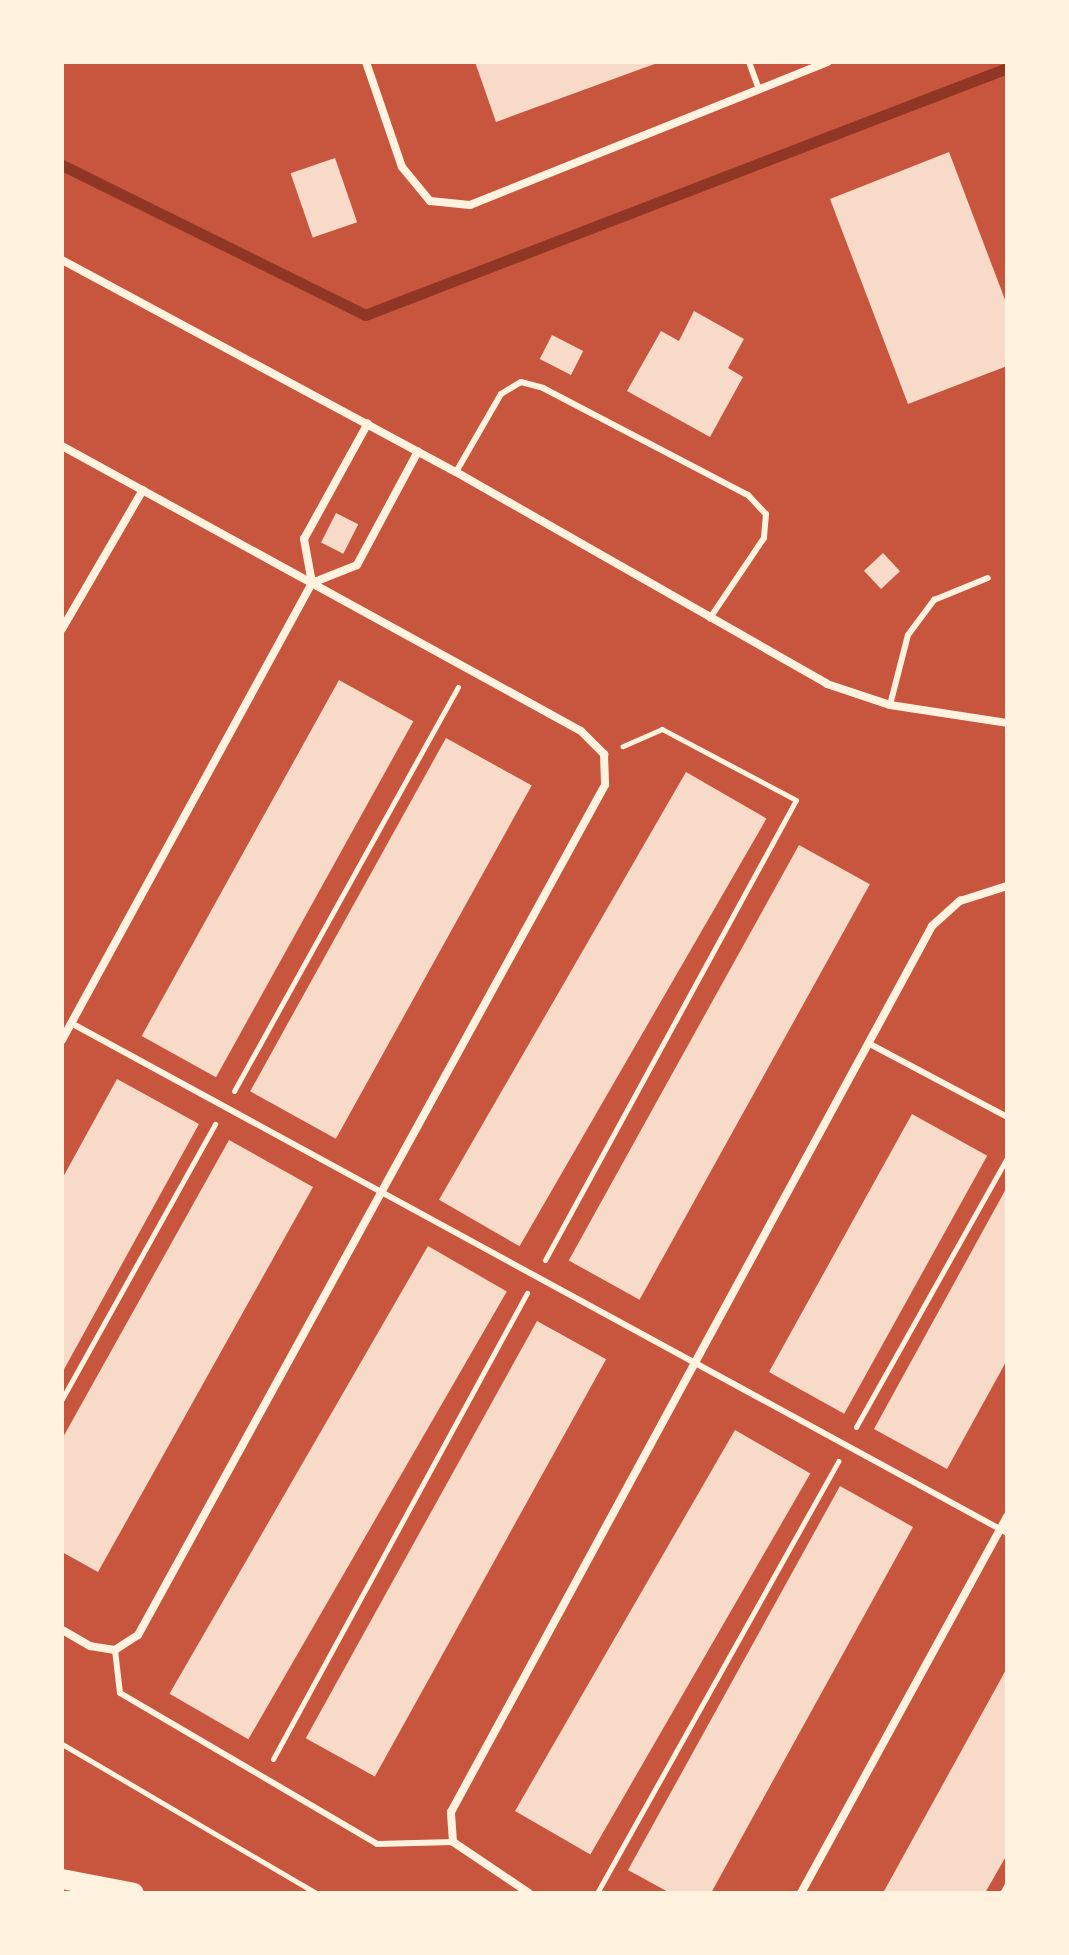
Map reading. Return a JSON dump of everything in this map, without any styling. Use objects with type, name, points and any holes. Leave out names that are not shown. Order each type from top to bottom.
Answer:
[{"type":"main road","points":[[62,1879],[134,1893]]},
{"type":"street","points":[[366,62],[402,167],[430,201],[470,205],[827,62]]},
{"type":"street","points":[[62,260],[368,423],[827,684],[890,705],[1007,723]]},
{"type":"street","points":[[62,1040],[312,583],[304,539],[368,423]]},
{"type":"street","points":[[62,446],[581,731],[604,754],[605,785],[138,1635],[115,1650],[90,1646],[62,1630]]},
{"type":"street","points":[[312,583],[357,565],[418,451]]},
{"type":"street","points":[[62,629],[143,490]]},
{"type":"street","points":[[529,1893],[453,1842],[451,1812],[932,926],[960,901],[1007,886]]},
{"type":"street","points":[[801,1893],[1004,1531],[1007,1517]]},
{"type":"lane","points":[[749,62],[759,89]]},
{"type":"lane","points":[[456,472],[501,394],[521,382],[543,388],[748,495],[766,514],[764,538],[710,618]]},
{"type":"lane","points":[[890,705],[908,635],[934,600],[988,578]]},
{"type":"lane","points":[[71,1023],[1004,1531]]},
{"type":"lane","points":[[868,1043],[1007,1117]]},
{"type":"lane","points":[[115,1650],[120,1693],[377,1844],[453,1842]]},
{"type":"path","points":[[62,1399],[468,669]]},
{"type":"path","points":[[604,754],[662,729],[796,800]]},
{"type":"path","points":[[597,1893],[1007,1158]]},
{"type":"path","points":[[62,1744],[316,1893]]},
{"type":"path","points":[[1002,1893],[1007,1884]]},
{"type":"building","points":[[475,62],[660,62],[496,122]]},
{"type":"building","points":[[949,152],[1007,305],[1007,366],[908,404],[830,199]]},
{"type":"building","points":[[335,158],[357,222],[313,238],[291,173]]},
{"type":"building","points":[[694,311],[744,339],[728,368],[743,377],[710,437],[627,391],[661,331],[679,341]]},
{"type":"building","points":[[552,335],[583,351],[571,375],[540,359]]},
{"type":"building","points":[[336,513],[358,524],[343,554],[321,542]]},
{"type":"building","points":[[883,553],[900,571],[881,589],[864,571]]},
{"type":"building","points":[[339,680],[413,721],[216,1077],[142,1036]]},
{"type":"building","points":[[446,738],[532,786],[336,1139],[250,1091]]},
{"type":"building","points":[[686,772],[767,818],[520,1246],[439,1200]]},
{"type":"building","points":[[799,845],[870,884],[640,1300],[569,1260]]},
{"type":"building","points":[[117,1079],[199,1124],[62,1373],[62,1179]]},
{"type":"building","points":[[912,1114],[987,1156],[844,1414],[769,1372]]},
{"type":"building","points":[[229,1140],[313,1187],[98,1572],[62,1552],[62,1439]]},
{"type":"building","points":[[1007,1187],[1007,1360],[947,1469],[874,1429]]},
{"type":"building","points":[[428,1246],[507,1292],[248,1739],[170,1694]]},
{"type":"building","points":[[537,1321],[606,1359],[375,1776],[306,1738]]},
{"type":"building","points":[[735,1430],[810,1474],[590,1855],[515,1811]]},
{"type":"building","points":[[840,1486],[913,1527],[711,1893],[670,1893],[628,1870]]},
{"type":"building","points":[[1007,1668],[1005,1858],[985,1893],[883,1893]]},
{"type":"waterway","points":[[62,165],[365,315],[1007,68]]}]
